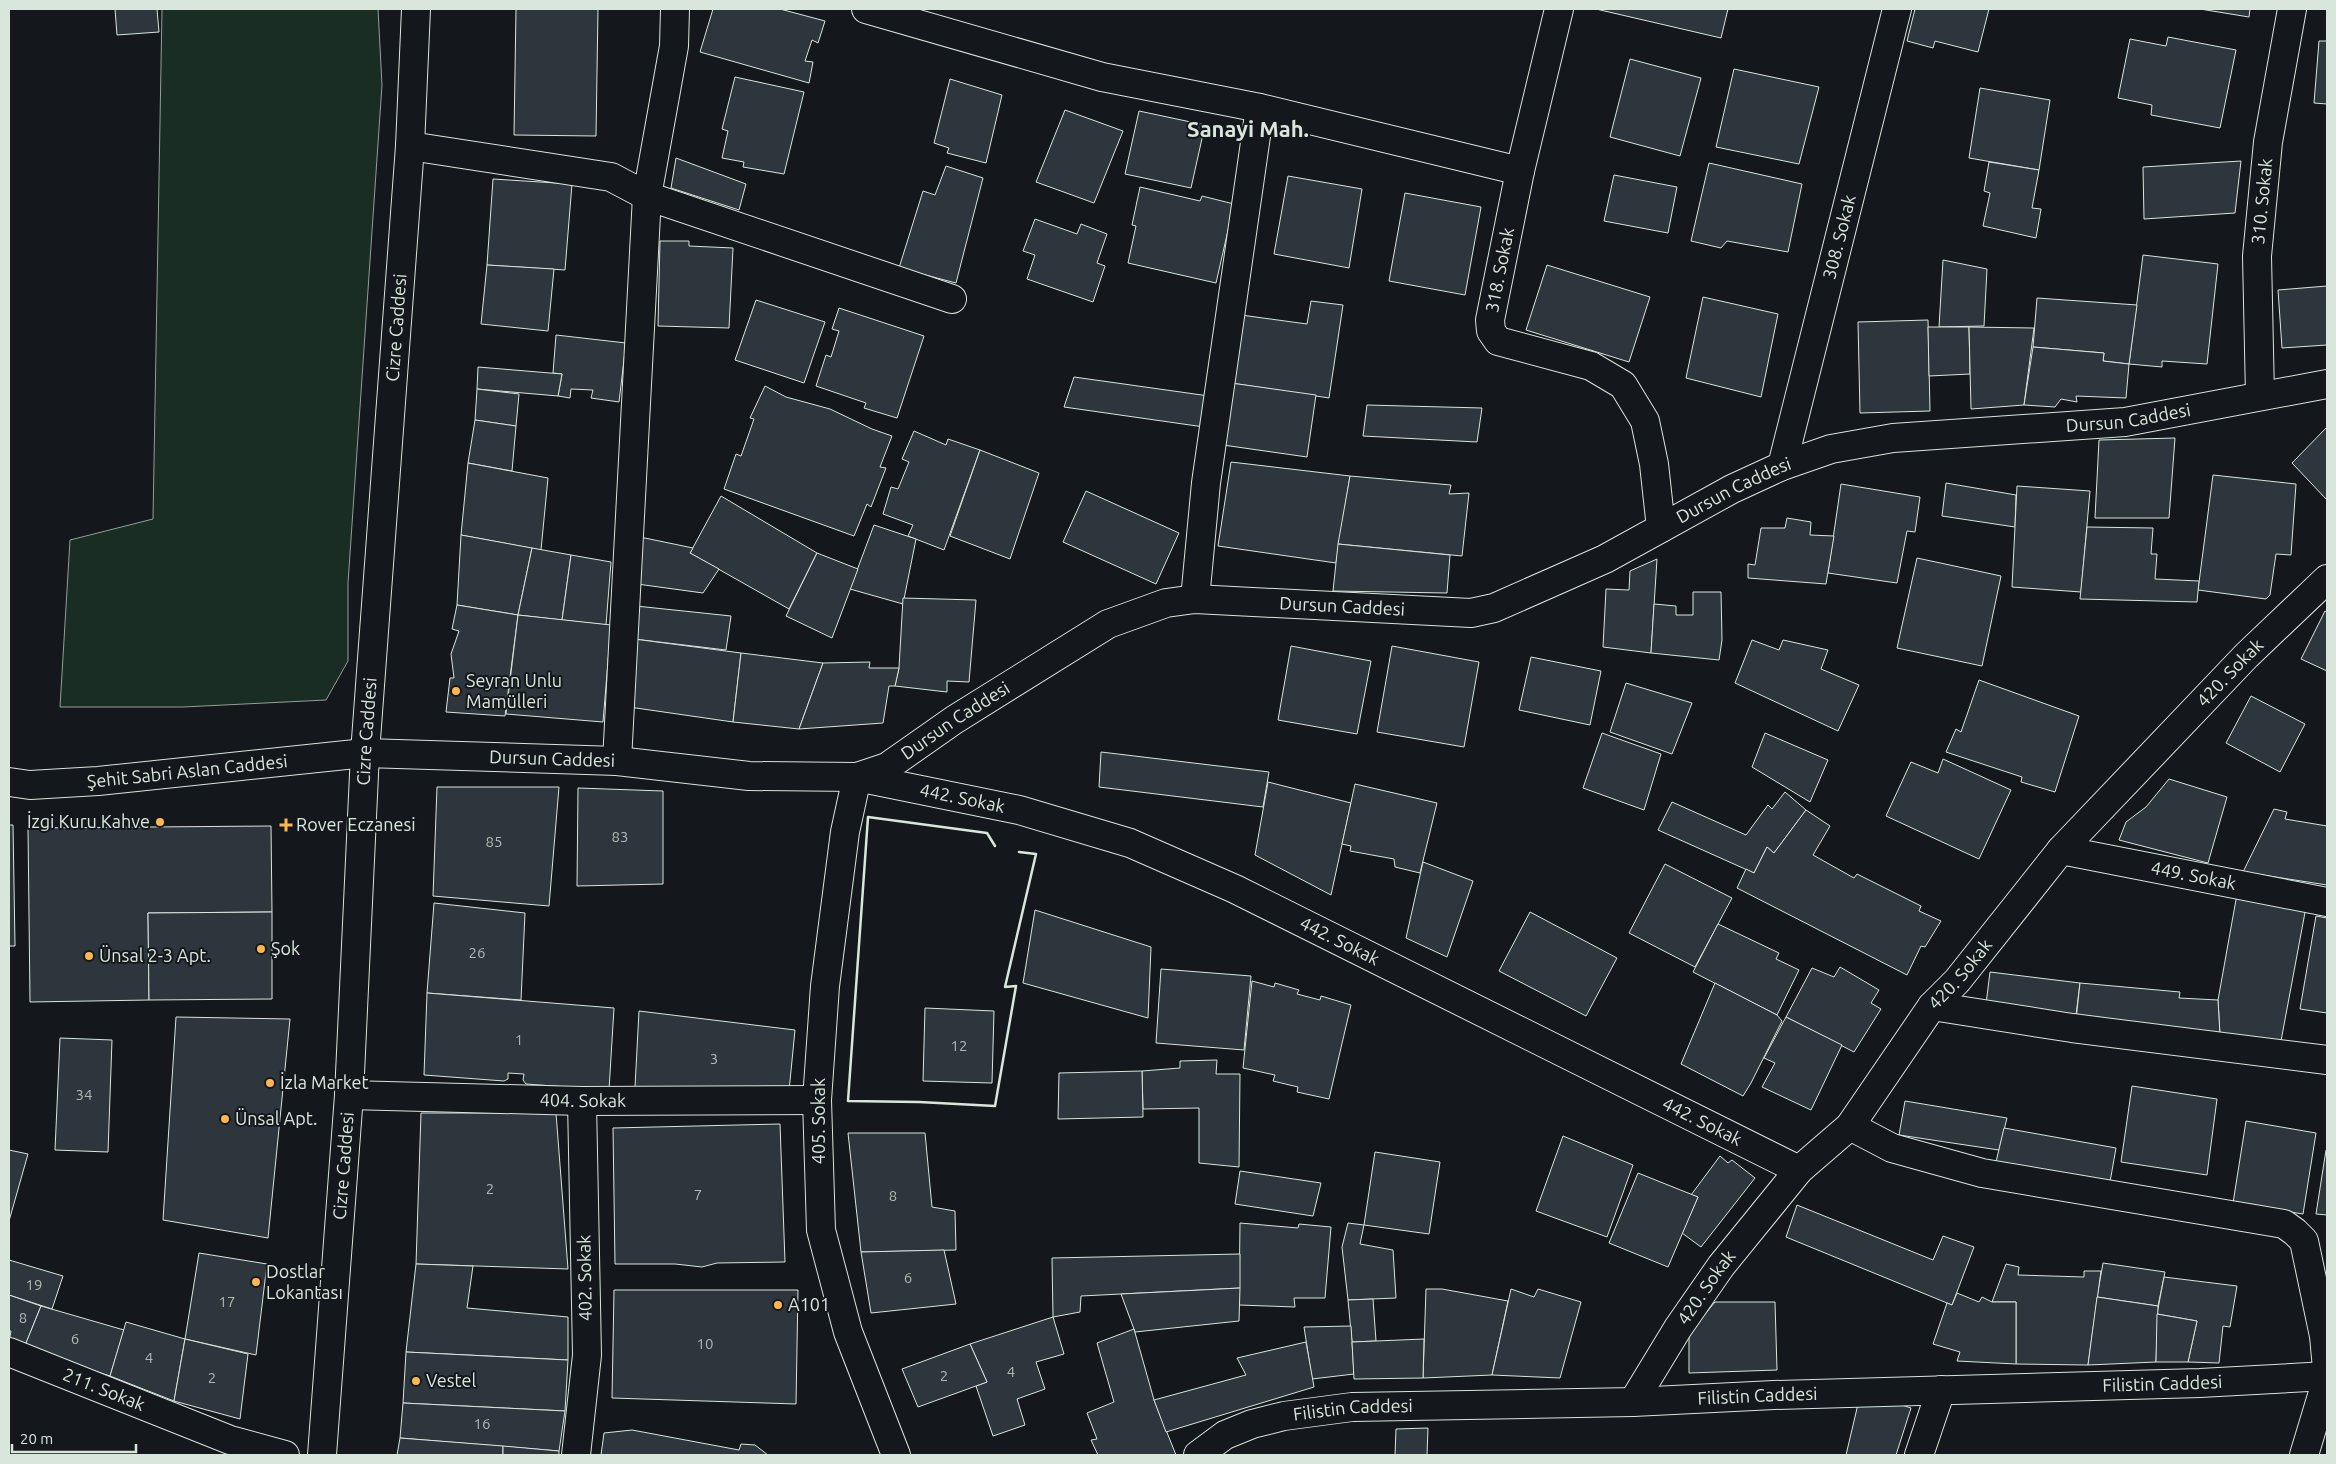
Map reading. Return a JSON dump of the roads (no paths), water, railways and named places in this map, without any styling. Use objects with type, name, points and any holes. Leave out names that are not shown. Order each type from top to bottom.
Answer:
[{"type":"street","name":"Cizre Caddesi","points":[[322,1455],[349,1095],[365,753],[410,146],[416,9]]},
{"type":"street","points":[[617,761],[646,196],[674,46],[675,9]]},
{"type":"street","points":[[866,9],[1102,76],[1260,108],[1520,171]]},
{"type":"street","name":"318. Sokak","points":[[1559,9],[1520,171],[1490,320],[1491,332],[1498,341],[1591,366],[1623,385],[1645,421],[1654,464],[1661,528]]},
{"type":"street","name":"308. Sokak","points":[[1782,466],[1897,9]]},
{"type":"street","name":"310. Sokak","points":[[2260,396],[2257,256],[2268,142],[2292,9]]},
{"type":"street","points":[[1196,599],[1206,483],[1260,108]]},
{"type":"street","points":[[410,146],[612,177],[646,196],[952,299]]},
{"type":"street","name":"Dursun Caddesi","points":[[365,753],[617,761],[749,776],[857,776],[887,767],[954,720],[1108,624],[1166,603],[1196,599],[1471,613],[1503,605],[1605,559],[1732,489],[1782,466],[1831,450],[1893,438],[2125,422],[2327,384]]},
{"type":"street","name":"420. Sokak","points":[[1633,1402],[1678,1328],[1721,1266],[1800,1170],[1850,1126],[1932,1006],[1957,982],[2061,850],[2247,655],[2327,579]]},
{"type":"street","name":"Şehit Sabri Aslan Caddesi","points":[[9,782],[30,785],[98,781],[365,753]]},
{"type":"street","name":"405. Sokak","points":[[857,776],[845,832],[825,986],[817,1100],[821,1230],[848,1332],[896,1455]]},
{"type":"street","name":"442. Sokak","points":[[857,776],[1019,810],[1130,844],[1235,889],[1800,1170]]},
{"type":"street","name":"449. Sokak","points":[[2061,850],[2327,902]]},
{"type":"street","points":[[1932,1006],[2072,1028],[2327,1060]]},
{"type":"street","name":"404. Sokak","points":[[349,1095],[582,1101],[817,1100]]},
{"type":"street","name":"402. Sokak","points":[[576,1455],[587,1355],[582,1101]]},
{"type":"street","points":[[1850,1126],[1892,1148],[1982,1173],[2284,1224],[2304,1242],[2324,1336],[2327,1369]]},
{"type":"street","name":"211. Sokak","points":[[9,1352],[230,1440],[285,1455]]},
{"type":"street","points":[[2304,1455],[2327,1377]]},
{"type":"street","name":"Filistin Caddesi","points":[[1198,1455],[1225,1435],[1252,1424],[1318,1410],[1352,1407],[1633,1402],[2327,1377]]},
{"type":"street","points":[[1919,1455],[1941,1390]]},
{"type":"place","name":"Seyran Unlu Mamülleri","points":[[456,691]]},
{"type":"place","name":"İzgi Kuru Kahve","points":[[160,822]]},
{"type":"place","name":"Rover Eczanesi","points":[[286,825]]},
{"type":"place","name":"Şok","points":[[261,949]]},
{"type":"place","name":"Ünsal 2-3 Apt.","points":[[89,956]]},
{"type":"place","name":"İzla Market","points":[[270,1083]]},
{"type":"place","name":"Ünsal Apt.","points":[[225,1119]]},
{"type":"place","name":"Dostlar Lokantası","points":[[256,1282]]},
{"type":"place","name":"A101","points":[[778,1305]]},
{"type":"place","name":"Vestel","points":[[416,1381]]},
{"type":"district","name":"Sanayi Mah.","points":[[1248,129]]}]
